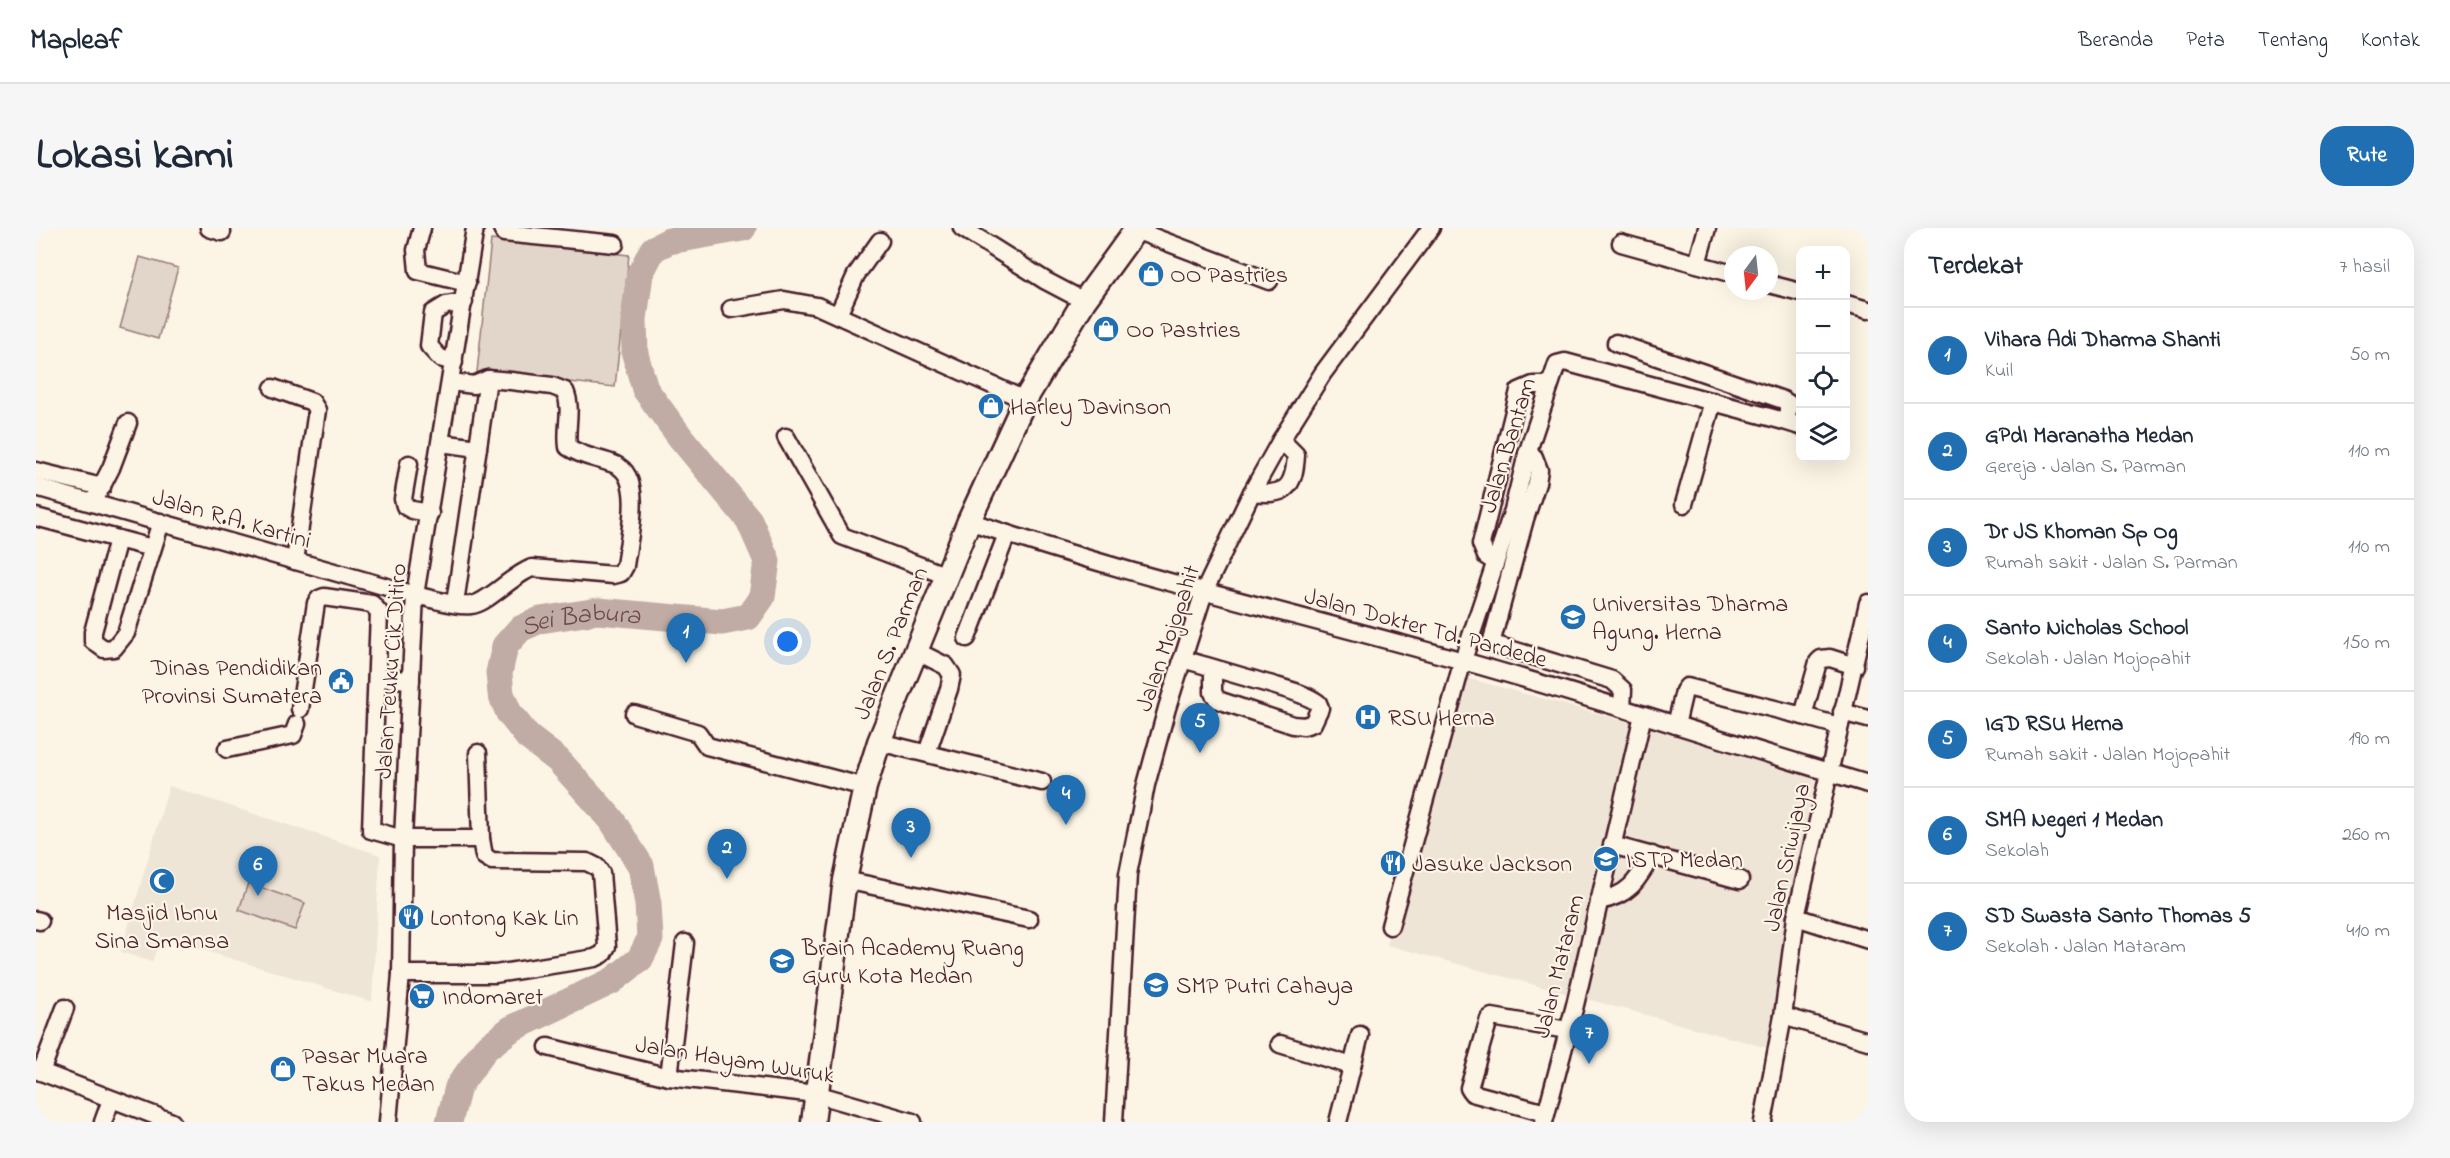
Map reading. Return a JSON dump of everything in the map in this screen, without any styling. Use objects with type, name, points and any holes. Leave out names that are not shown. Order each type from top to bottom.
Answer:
[{"type":"main road","name":"Jalan S. Parman","points":[[813,1122],[845,880],[865,787],[879,742],[969,521],[1025,400],[1084,301],[1136,229]]},
{"type":"street","points":[[422,228],[416,250],[418,271],[467,283]]},
{"type":"street","name":"Jalan Teuku Cik Ditiro","points":[[388,1122],[401,974],[403,839],[415,595],[476,228]]},
{"type":"street","points":[[501,228],[504,233],[615,244]]},
{"type":"street","points":[[962,228],[1046,281],[1084,301]]},
{"type":"street","name":"Jalan Mojopahit","points":[[1114,1122],[1128,874],[1146,785],[1204,592],[1252,492],[1281,440],[1323,373],[1431,228]]},
{"type":"street","points":[[1697,264],[1707,228]]},
{"type":"street","points":[[1136,229],[1269,281]]},
{"type":"street","points":[[837,315],[856,275],[880,241]]},
{"type":"street","points":[[1621,243],[1724,272]]},
{"type":"street","points":[[1778,286],[1796,291]]},
{"type":"street","points":[[731,309],[784,300],[817,306],[1025,400]]},
{"type":"street","points":[[454,362],[440,358],[429,346],[433,313],[446,305],[464,302]]},
{"type":"street","points":[[1850,305],[1868,310]]},
{"type":"street","name":"Jalan Bantam","points":[[1390,926],[1463,660],[1495,562],[1519,514],[1527,454],[1557,364],[1565,362],[1792,423],[1789,407],[1783,400],[1616,343]]},
{"type":"street","points":[[451,382],[474,385],[488,379]]},
{"type":"street","points":[[455,603],[488,379]]},
{"type":"street","name":"Jalan R.A. Kartini","points":[[36,487],[415,595],[455,603],[472,605],[480,602],[520,572],[532,568],[613,575],[621,573],[625,566],[633,494],[629,475],[617,465],[581,456],[568,447],[566,433],[570,402],[565,391],[552,386],[488,379]]},
{"type":"street","points":[[1495,562],[1486,556],[1480,544],[1519,391],[1533,385],[1549,385]]},
{"type":"street","points":[[273,388],[312,402],[317,410],[295,561]]},
{"type":"street","points":[[1684,504],[1713,400]]},
{"type":"street","points":[[93,503],[102,487],[128,423]]},
{"type":"street","points":[[786,436],[842,536],[947,576]]},
{"type":"street","points":[[1252,492],[1279,493],[1287,488],[1296,465],[1296,455],[1281,440]]},
{"type":"street","points":[[441,443],[478,448]]},
{"type":"street","points":[[409,464],[403,499],[405,506],[412,510],[430,513]]},
{"type":"street","points":[[36,471],[102,487]]},
{"type":"street","points":[[1519,514],[1492,639],[1496,645],[1612,680],[1620,685],[1624,695],[1622,708]]},
{"type":"street","points":[[36,517],[152,548]]},
{"type":"street","name":"Jalan Dokter Td. Pardede","points":[[969,521],[1204,592],[1463,660],[1868,784]]},
{"type":"street","points":[[118,539],[93,632],[93,640],[104,649],[114,648],[126,633],[160,522]]},
{"type":"street","points":[[967,638],[1007,534]]},
{"type":"street","points":[[227,749],[293,735],[298,717],[316,603],[319,599],[357,600],[376,607],[379,612],[371,830],[403,839],[481,839]]},
{"type":"street","name":"Jalan Sriwijaya","points":[[1763,1122],[1783,1016],[1796,917],[1868,603]]},
{"type":"street","points":[[916,651],[946,666],[952,675],[950,689],[927,753]]},
{"type":"street","points":[[1509,674],[1516,651]]},
{"type":"street","points":[[1803,716],[1818,662],[1821,659],[1830,657],[1855,666]]},
{"type":"street","points":[[1182,659],[1213,668],[1313,699],[1320,708],[1318,715],[1313,723],[1298,726],[1218,700],[1213,693],[1213,668]]},
{"type":"street","points":[[1557,689],[1564,665]]},
{"type":"street","points":[[377,678],[411,680]]},
{"type":"street","points":[[1676,725],[1684,691],[1689,687],[1803,716],[1868,719]]},
{"type":"street","points":[[634,714],[698,733],[707,746],[865,787]]},
{"type":"street","name":"Jalan Mataram","points":[[1545,1118],[1643,715]]},
{"type":"street","points":[[879,742],[1042,782]]},
{"type":"street","points":[[401,974],[495,974],[595,958],[603,954],[607,946],[601,873],[597,867],[587,862],[495,862],[484,856],[481,839],[478,753]]},
{"type":"street","points":[[1612,845],[1740,880]]},
{"type":"street","points":[[1599,901],[1611,899],[1628,891],[1652,855]]},
{"type":"street","points":[[845,880],[1029,919]]},
{"type":"street","points":[[1796,917],[1868,940]]},
{"type":"street","points":[[669,1077],[685,943]]},
{"type":"street","points":[[65,1008],[39,1071],[172,1122]]},
{"type":"street","points":[[1783,1016],[1868,1041]]},
{"type":"street","points":[[1545,1118],[1472,1093],[1469,1088],[1488,1022],[1492,1017],[1568,1030]]},
{"type":"street","points":[[1338,1122],[1356,1070],[1360,1035]]},
{"type":"street","points":[[1280,1044],[1356,1070]]},
{"type":"street","name":"Jalan Hayam Wuruk","points":[[548,1047],[669,1077],[816,1094],[913,1122]]},
{"type":"street","points":[[103,1122],[111,1100]]},
{"type":"shaded area","points":[[491,240],[629,255],[615,387],[477,372]]},
{"type":"shaded area","points":[[140,257],[178,268],[158,339],[120,328]]},
{"type":"shaded area","name":"ISTP Medan","points":[[1460,676],[1816,773],[1768,1048],[1387,945]]},
{"type":"shaded area","points":[[169,786],[380,855],[372,1002],[161,937],[152,962],[121,952]]},
{"type":"shaded area","points":[[248,883],[305,903],[295,930],[239,910]]},
{"type":"waterway","name":"Sei Babura","points":[[449,1122],[458,1087],[485,1049],[511,1029],[612,981],[640,959],[650,939],[648,904],[641,866],[611,819],[558,760],[528,737],[509,713],[501,694],[499,673],[505,646],[520,629],[540,620],[598,611],[722,622],[748,617],[762,597],[767,561],[749,520],[681,438],[645,389],[635,354],[634,319],[640,274],[653,249],[669,241],[743,228]]},
{"type":"place","name":"OO Pastries","points":[[1151,274]]},
{"type":"place","name":"Oo Pastries","points":[[1106,329]]},
{"type":"place","name":"Harley Davinson","points":[[991,406]]},
{"type":"place","name":"Universitas Dharma Agung. Herna","points":[[1573,617]]},
{"type":"place","name":"Vihara Adi Dharma Shanti","points":[[686,663]]},
{"type":"place","name":"Dinas Pendidikan Provinsi Sumatera","points":[[341,681]]},
{"type":"place","name":"RSU Herna","points":[[1368,717]]},
{"type":"place","name":"IGD RSU Herna","points":[[1200,753]]},
{"type":"place","name":"Santo Nicholas School","points":[[1066,825]]},
{"type":"place","name":"Dr JS Khoman Sp Og","points":[[911,858]]},
{"type":"place","name":"ISTP Medan","points":[[1606,859]]},
{"type":"place","name":"Jasuke Jackson","points":[[1393,863]]},
{"type":"place","name":"GPdI Maranatha Medan","points":[[727,879]]},
{"type":"place","name":"Masjid Ibnu Sina Smansa","points":[[162,881]]},
{"type":"place","name":"SMA Negeri 1 Medan","points":[[258,896]]},
{"type":"place","name":"Lontong Kak Lin","points":[[411,917]]},
{"type":"place","name":"Brain Academy Ruang Guru Kota Medan","points":[[782,961]]},
{"type":"place","name":"SMP Putri Cahaya","points":[[1156,985]]},
{"type":"place","name":"Indomaret","points":[[422,996]]},
{"type":"place","name":"SD Swasta Santo Thomas 5","points":[[1589,1064]]},
{"type":"place","name":"Pasar Muara Takus Medan","points":[[283,1069]]}]
